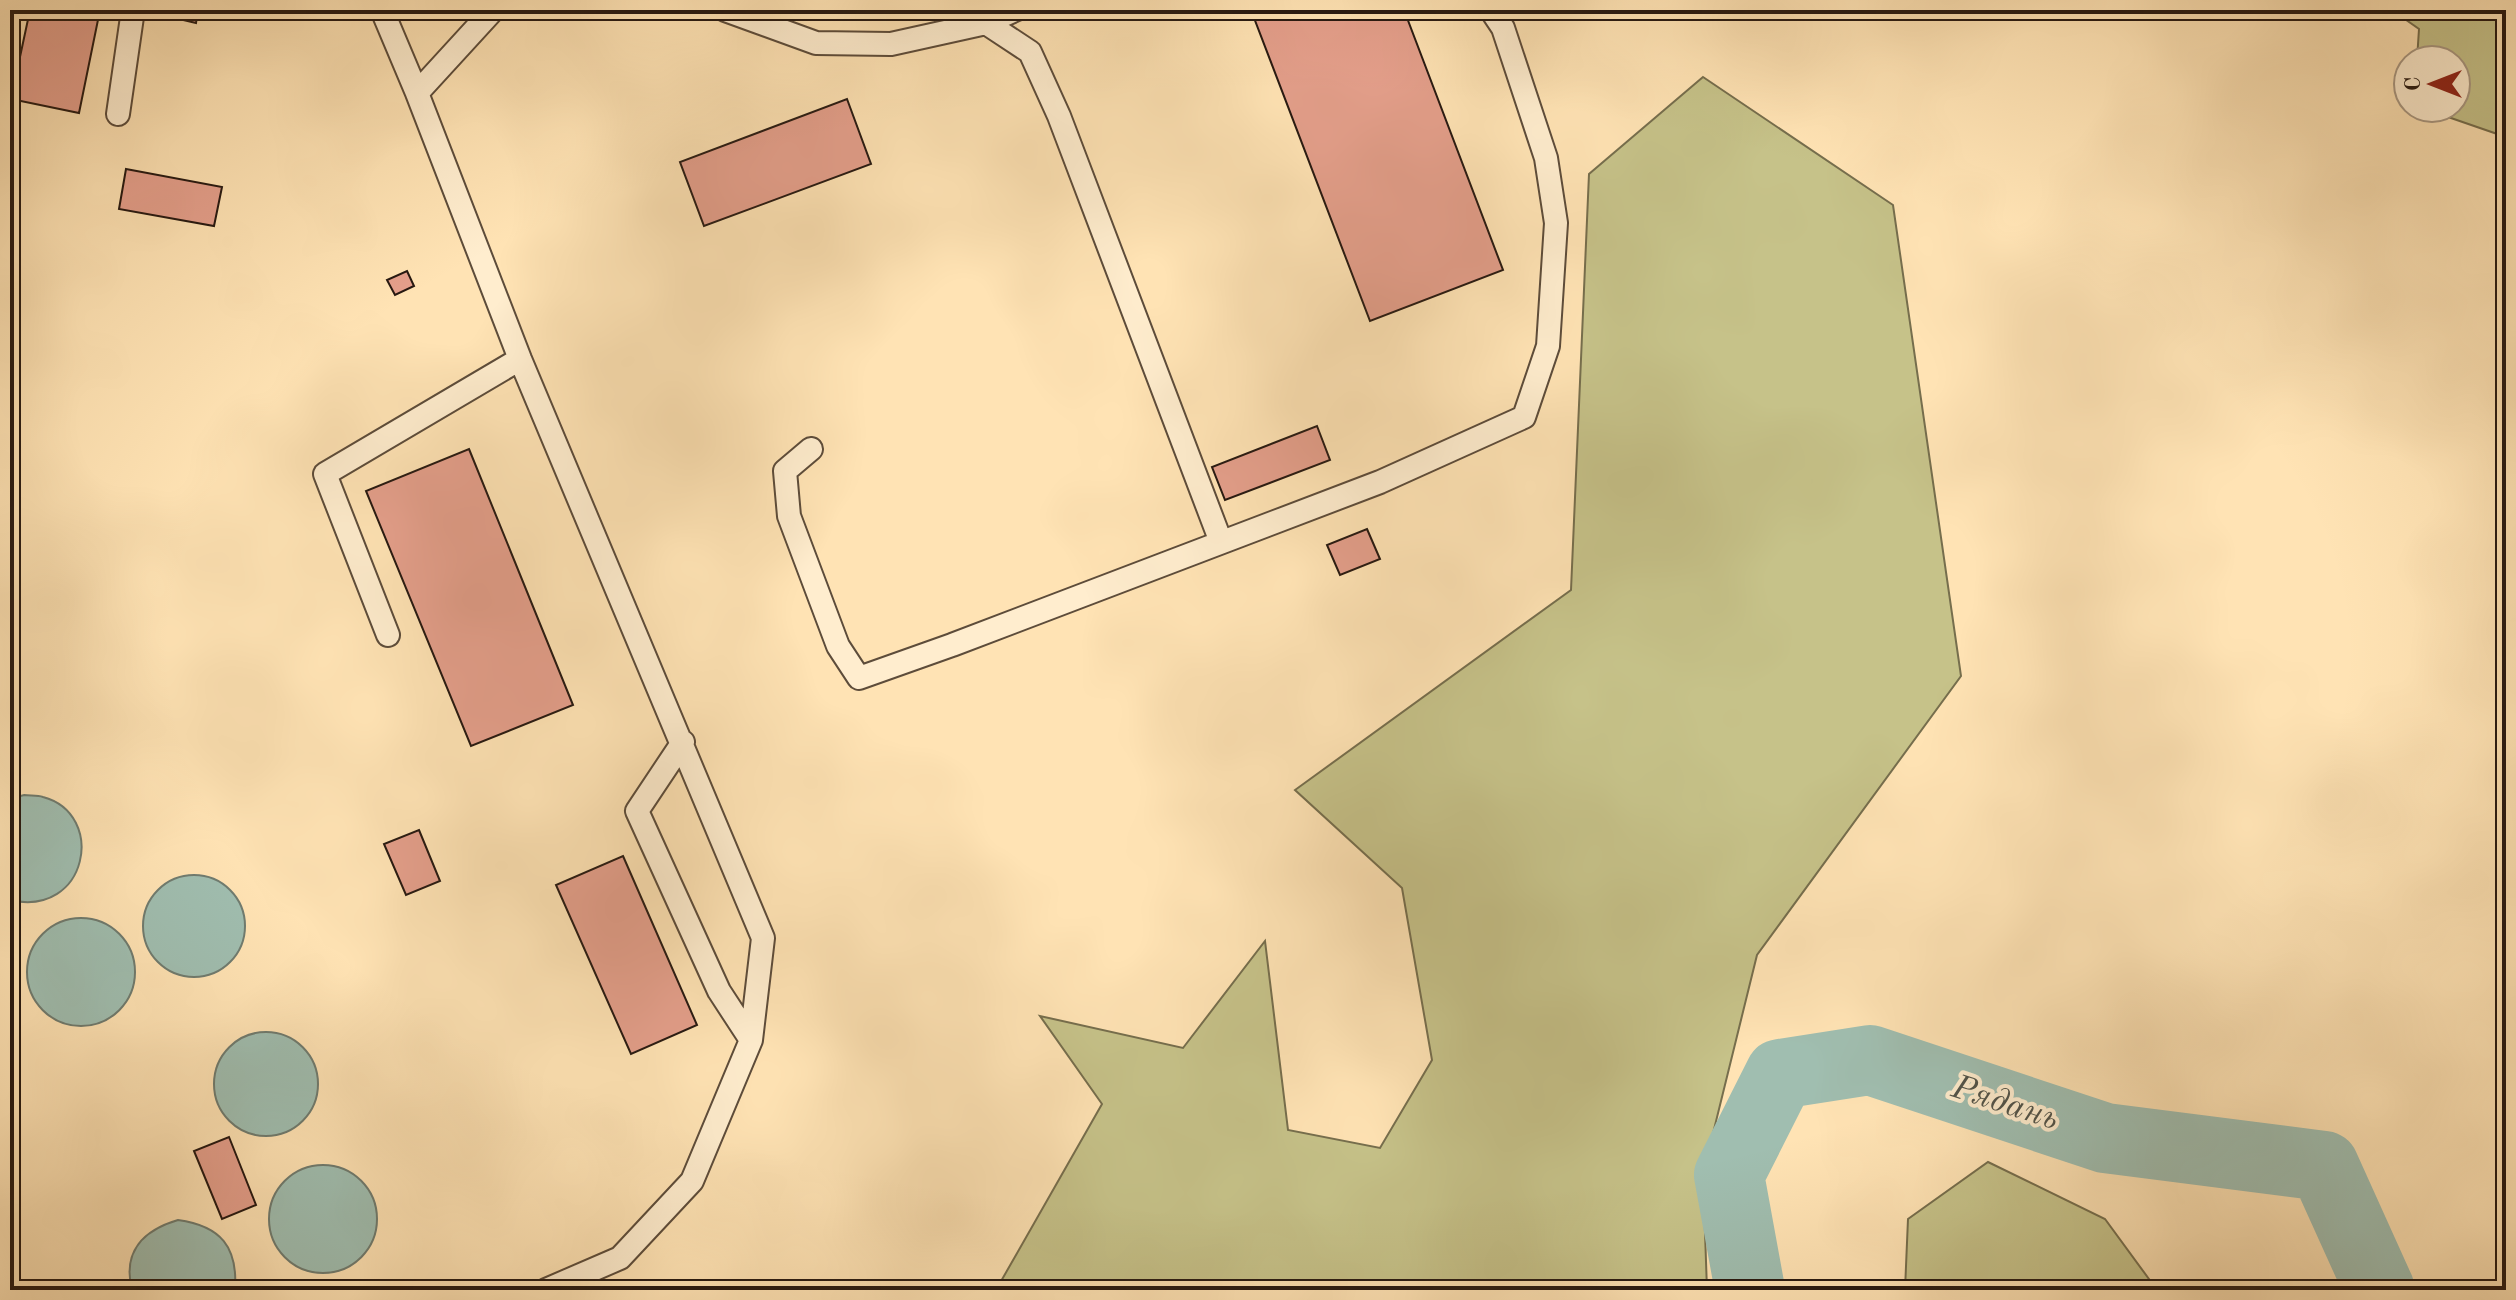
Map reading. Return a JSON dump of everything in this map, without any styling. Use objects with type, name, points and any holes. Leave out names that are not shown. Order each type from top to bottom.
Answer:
[{"type":"lane","points":[[118,114],[133,10]]},
{"type":"lane","points":[[382,10],[520,359],[763,938],[751,1040],[692,1181],[620,1258],[546,1290]]},
{"type":"lane","points":[[417,93],[493,10]]},
{"type":"lane","points":[[725,10],[816,43],[891,44],[986,23],[1015,10]]},
{"type":"lane","points":[[811,449],[785,471],[789,516],[838,646],[859,678],[1380,482],[1524,417],[1548,346],[1556,223],[1546,158],[1503,28],[1491,10]]},
{"type":"lane","points":[[986,23],[1030,52],[1059,116],[1221,542]]},
{"type":"lane","points":[[388,635],[325,474],[520,359]]},
{"type":"lane","points":[[683,742],[637,811],[719,991],[751,1040]]},
{"type":"shaded area","points":[[2392,10],[2506,10],[2506,137],[2468,124],[2472,124],[2472,44],[2418,44],[2419,29]]},
{"type":"shaded area","points":[[1703,77],[1893,205],[1961,676],[1757,955],[1703,1174],[1707,1290],[996,1290],[1102,1104],[1040,1016],[1183,1048],[1265,941],[1288,1130],[1380,1148],[1432,1060],[1402,888],[1295,790],[1571,590],[1589,174]]},
{"type":"shaded area","points":[[24,795],[43,797],[63,807],[76,823],[81,842],[80,862],[72,880],[57,894],[36,901],[10,900],[10,799]]},
{"type":"shaded area","points":[[194,875],[214,879],[230,890],[241,906],[245,926],[241,946],[230,962],[214,973],[194,977],[174,973],[158,962],[147,946],[143,926],[147,906],[158,890],[174,879]]},
{"type":"shaded area","points":[[81,918],[102,922],[119,934],[131,951],[135,972],[131,993],[119,1010],[102,1022],[81,1026],[60,1022],[43,1010],[31,993],[27,972],[31,951],[43,934],[60,922]]},
{"type":"shaded area","points":[[266,1032],[286,1036],[303,1047],[314,1064],[318,1084],[314,1104],[303,1121],[286,1132],[266,1136],[246,1132],[229,1121],[218,1104],[214,1084],[218,1064],[229,1047],[246,1036]]},
{"type":"shaded area","points":[[1988,1162],[2105,1219],[2157,1290],[1905,1290],[1908,1219]]},
{"type":"shaded area","points":[[323,1165],[353,1174],[361,1181],[368,1189],[377,1219],[368,1249],[361,1257],[353,1264],[323,1273],[293,1264],[285,1257],[278,1249],[269,1219],[278,1189],[285,1181],[293,1174]]},
{"type":"shaded area","points":[[178,1220],[205,1227],[224,1241],[233,1262],[235,1290],[132,1290],[130,1264],[138,1244],[155,1230]]},
{"type":"building","points":[[30,10],[100,10],[79,113],[11,99]]},
{"type":"building","points":[[163,10],[198,10],[196,23],[162,15]]},
{"type":"building","points":[[1251,10],[1404,10],[1503,270],[1370,321]]},
{"type":"building","points":[[847,99],[871,164],[704,226],[680,162]]},
{"type":"building","points":[[126,169],[222,187],[214,226],[119,209]]},
{"type":"building","points":[[407,271],[414,286],[395,295],[387,280]]},
{"type":"building","points":[[1317,426],[1330,460],[1225,500],[1212,467]]},
{"type":"building","points":[[469,449],[573,705],[471,746],[366,491]]},
{"type":"building","points":[[1367,529],[1380,559],[1340,575],[1327,545]]},
{"type":"building","points":[[419,830],[440,881],[406,895],[384,844]]},
{"type":"building","points":[[623,856],[697,1025],[631,1054],[556,885]]},
{"type":"building","points":[[229,1137],[256,1205],[222,1219],[194,1151]]},
{"type":"waterway","name":"Рядань","points":[[1750,1290],[1729,1175],[1780,1074],[1870,1060],[2105,1138],[2324,1166],[2380,1290]]}]
